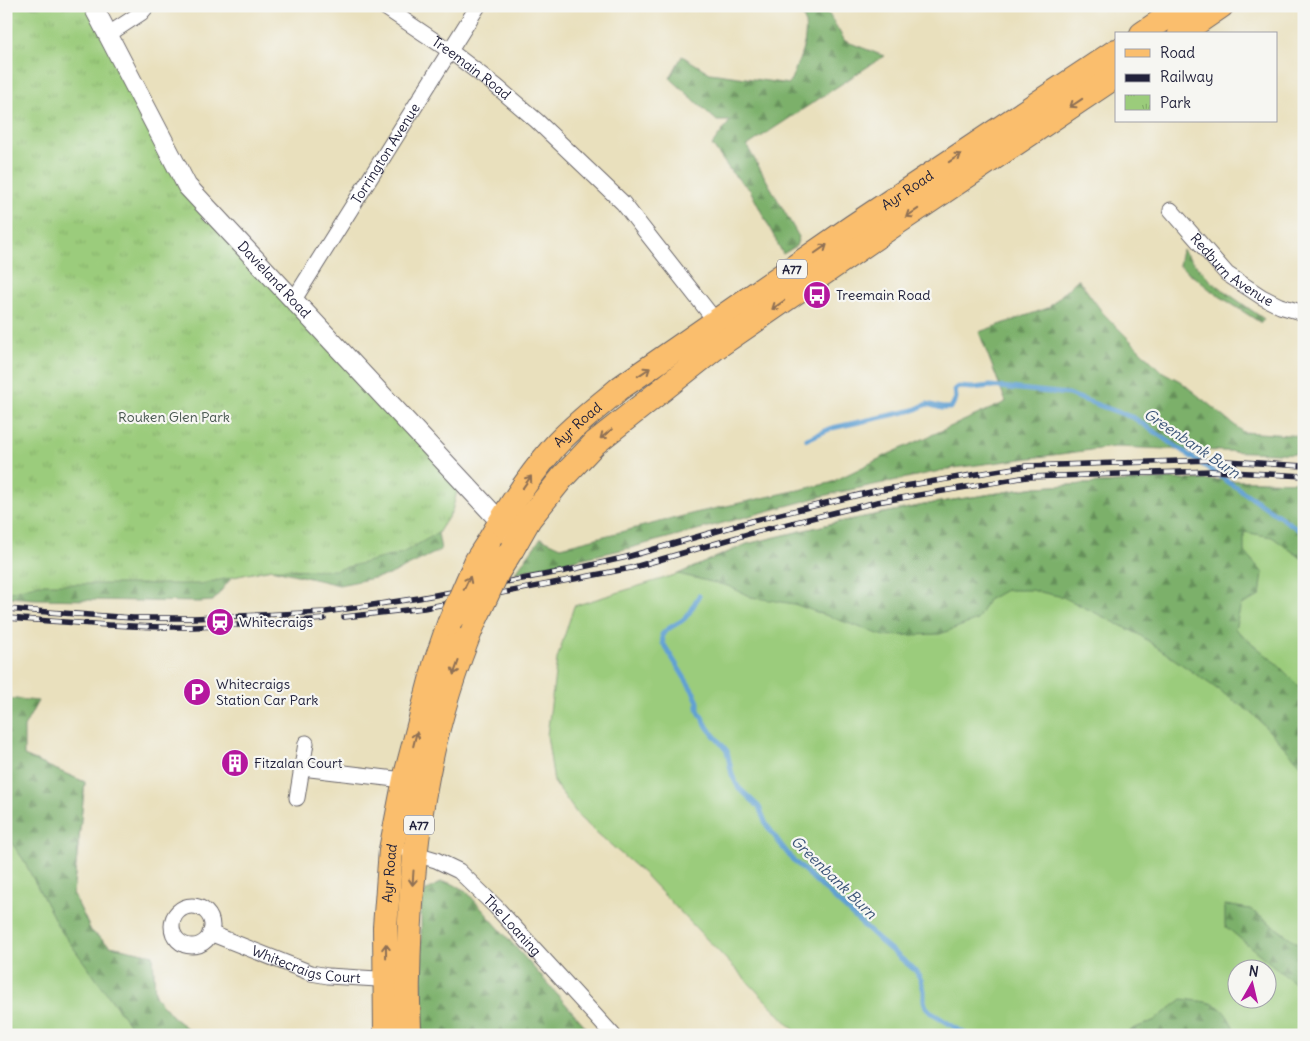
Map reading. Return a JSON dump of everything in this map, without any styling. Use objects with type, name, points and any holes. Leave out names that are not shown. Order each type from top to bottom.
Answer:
[{"type":"main road","points":[[1145,32],[1183,6]]},
{"type":"main road","points":[[1183,32],[1221,6]]},
{"type":"main road","name":"Ayr Road","points":[[409,1035],[385,927],[390,850],[448,688],[474,622],[497,573],[529,520],[577,461],[595,443],[637,409],[723,330],[852,228],[1115,52]]},
{"type":"main road","name":"Ayr Road","points":[[386,1035],[397,980],[415,853],[415,781],[432,675],[449,624],[474,568],[529,479],[555,447],[620,388],[723,330],[892,226],[1115,77]]},
{"type":"main road","points":[[620,388],[637,409]]},
{"type":"street","name":"Davieland Road","points":[[93,6],[187,186],[293,301],[494,533],[514,544]]},
{"type":"street","points":[[109,34],[147,6]]},
{"type":"street","name":"Treemain Road","points":[[383,6],[450,51],[537,121],[622,203],[723,330]]},
{"type":"street","name":"Torrington Avenue","points":[[293,301],[478,6]]},
{"type":"street","name":"Redburn Avenue","points":[[1171,210],[1227,274],[1262,297],[1280,306],[1304,313]]},
{"type":"street","points":[[297,798],[306,743]]},
{"type":"street","points":[[302,768],[415,781]]},
{"type":"street","name":"The Loaning","points":[[390,850],[415,853],[449,865],[459,871],[496,907],[613,1035]]},
{"type":"street","name":"Whitecraigs Court","points":[[210,933],[310,973],[328,976],[397,980]]},
{"type":"green space","name":"Rouken Glen Park","points":[[6,6],[93,6],[187,186],[460,480],[452,511],[438,533],[402,553],[335,570],[271,569],[201,584],[39,584],[6,593]]},
{"type":"green space","points":[[800,6],[824,6],[845,41],[884,56],[747,146],[799,237],[796,246],[783,254],[750,190],[732,173],[712,145],[730,121],[717,121],[670,78],[682,56],[710,73],[789,84],[804,46],[804,16]]},
{"type":"green space","points":[[1182,250],[1213,283],[1264,319],[1261,323],[1213,292],[1179,265]]},
{"type":"green space","points":[[1078,279],[1103,313],[1161,371],[1180,381],[1243,432],[1304,436],[1304,454],[1114,447],[954,468],[831,494],[630,548],[515,573],[541,538],[561,547],[695,513],[830,483],[889,454],[1006,402],[979,332],[1048,308]]},
{"type":"green space","points":[[1167,479],[1304,482],[1304,1035],[799,1035],[643,873],[580,818],[554,782],[547,735],[557,659],[574,606],[678,574],[747,544],[834,523],[934,503],[1037,487]]},
{"type":"green space","points":[[1167,479],[1304,482],[1304,560],[1272,537],[1244,532],[1244,551],[1263,573],[1260,596],[1241,605],[1235,629],[1277,664],[1304,691],[1304,768],[1253,714],[1138,634],[1063,597],[1031,590],[1006,590],[988,600],[977,620],[940,634],[884,636],[794,604],[751,597],[728,586],[678,574],[747,544],[834,523],[934,503],[1037,487]]},
{"type":"green space","points":[[452,511],[438,533],[441,550],[389,575],[339,585],[271,569],[232,577],[213,601],[6,597],[6,558]]},
{"type":"green space","points":[[6,698],[38,701],[24,727],[24,756],[85,782],[73,893],[91,931],[110,946],[153,955],[155,996],[176,1020],[196,1035],[137,1035],[59,928],[23,859],[6,835]]},
{"type":"green space","points":[[6,745],[24,756],[85,782],[73,893],[91,931],[110,946],[153,955],[155,996],[176,1020],[196,1035],[6,1035]]},
{"type":"green space","points":[[441,882],[451,883],[466,891],[593,1035],[422,1035],[421,906],[426,891]]},
{"type":"green space","points":[[1225,905],[1250,909],[1304,948],[1304,991],[1278,970],[1278,958],[1264,958],[1225,926]]},
{"type":"green space","points":[[1182,999],[1210,1003],[1217,1006],[1227,1016],[1237,1035],[1124,1035],[1155,1020]]},
{"type":"waterway","name":"Greenbank Burn","points":[[807,439],[832,428],[914,410],[927,404],[951,408],[956,398],[955,389],[959,387],[990,386],[1068,394],[1134,418],[1304,533]]},
{"type":"waterway","name":"Greenbank Burn","points":[[699,596],[685,618],[662,635],[663,643],[694,693],[698,702],[698,710],[708,728],[727,751],[732,775],[738,787],[759,807],[766,824],[792,859],[879,940],[916,971],[921,980],[926,1007],[932,1013],[967,1035]]},
{"type":"railway","points":[[6,609],[133,618],[194,618],[326,612],[419,598],[565,571],[627,557],[752,521],[875,491],[1026,466],[1212,460],[1304,466]]},
{"type":"railway","points":[[344,617],[424,608],[631,568],[755,532],[877,502],[1027,477],[1212,471],[1304,476]]},
{"type":"railway","points":[[6,618],[147,627],[226,626],[324,619]]},
{"type":"place","name":"Treemain Road","points":[[817,295]]},
{"type":"place","name":"Whitecraigs","points":[[220,622]]},
{"type":"place","name":"Whitecraigs Station Car Park","points":[[197,692]]},
{"type":"place","name":"Fitzalan Court","points":[[235,763]]}]
